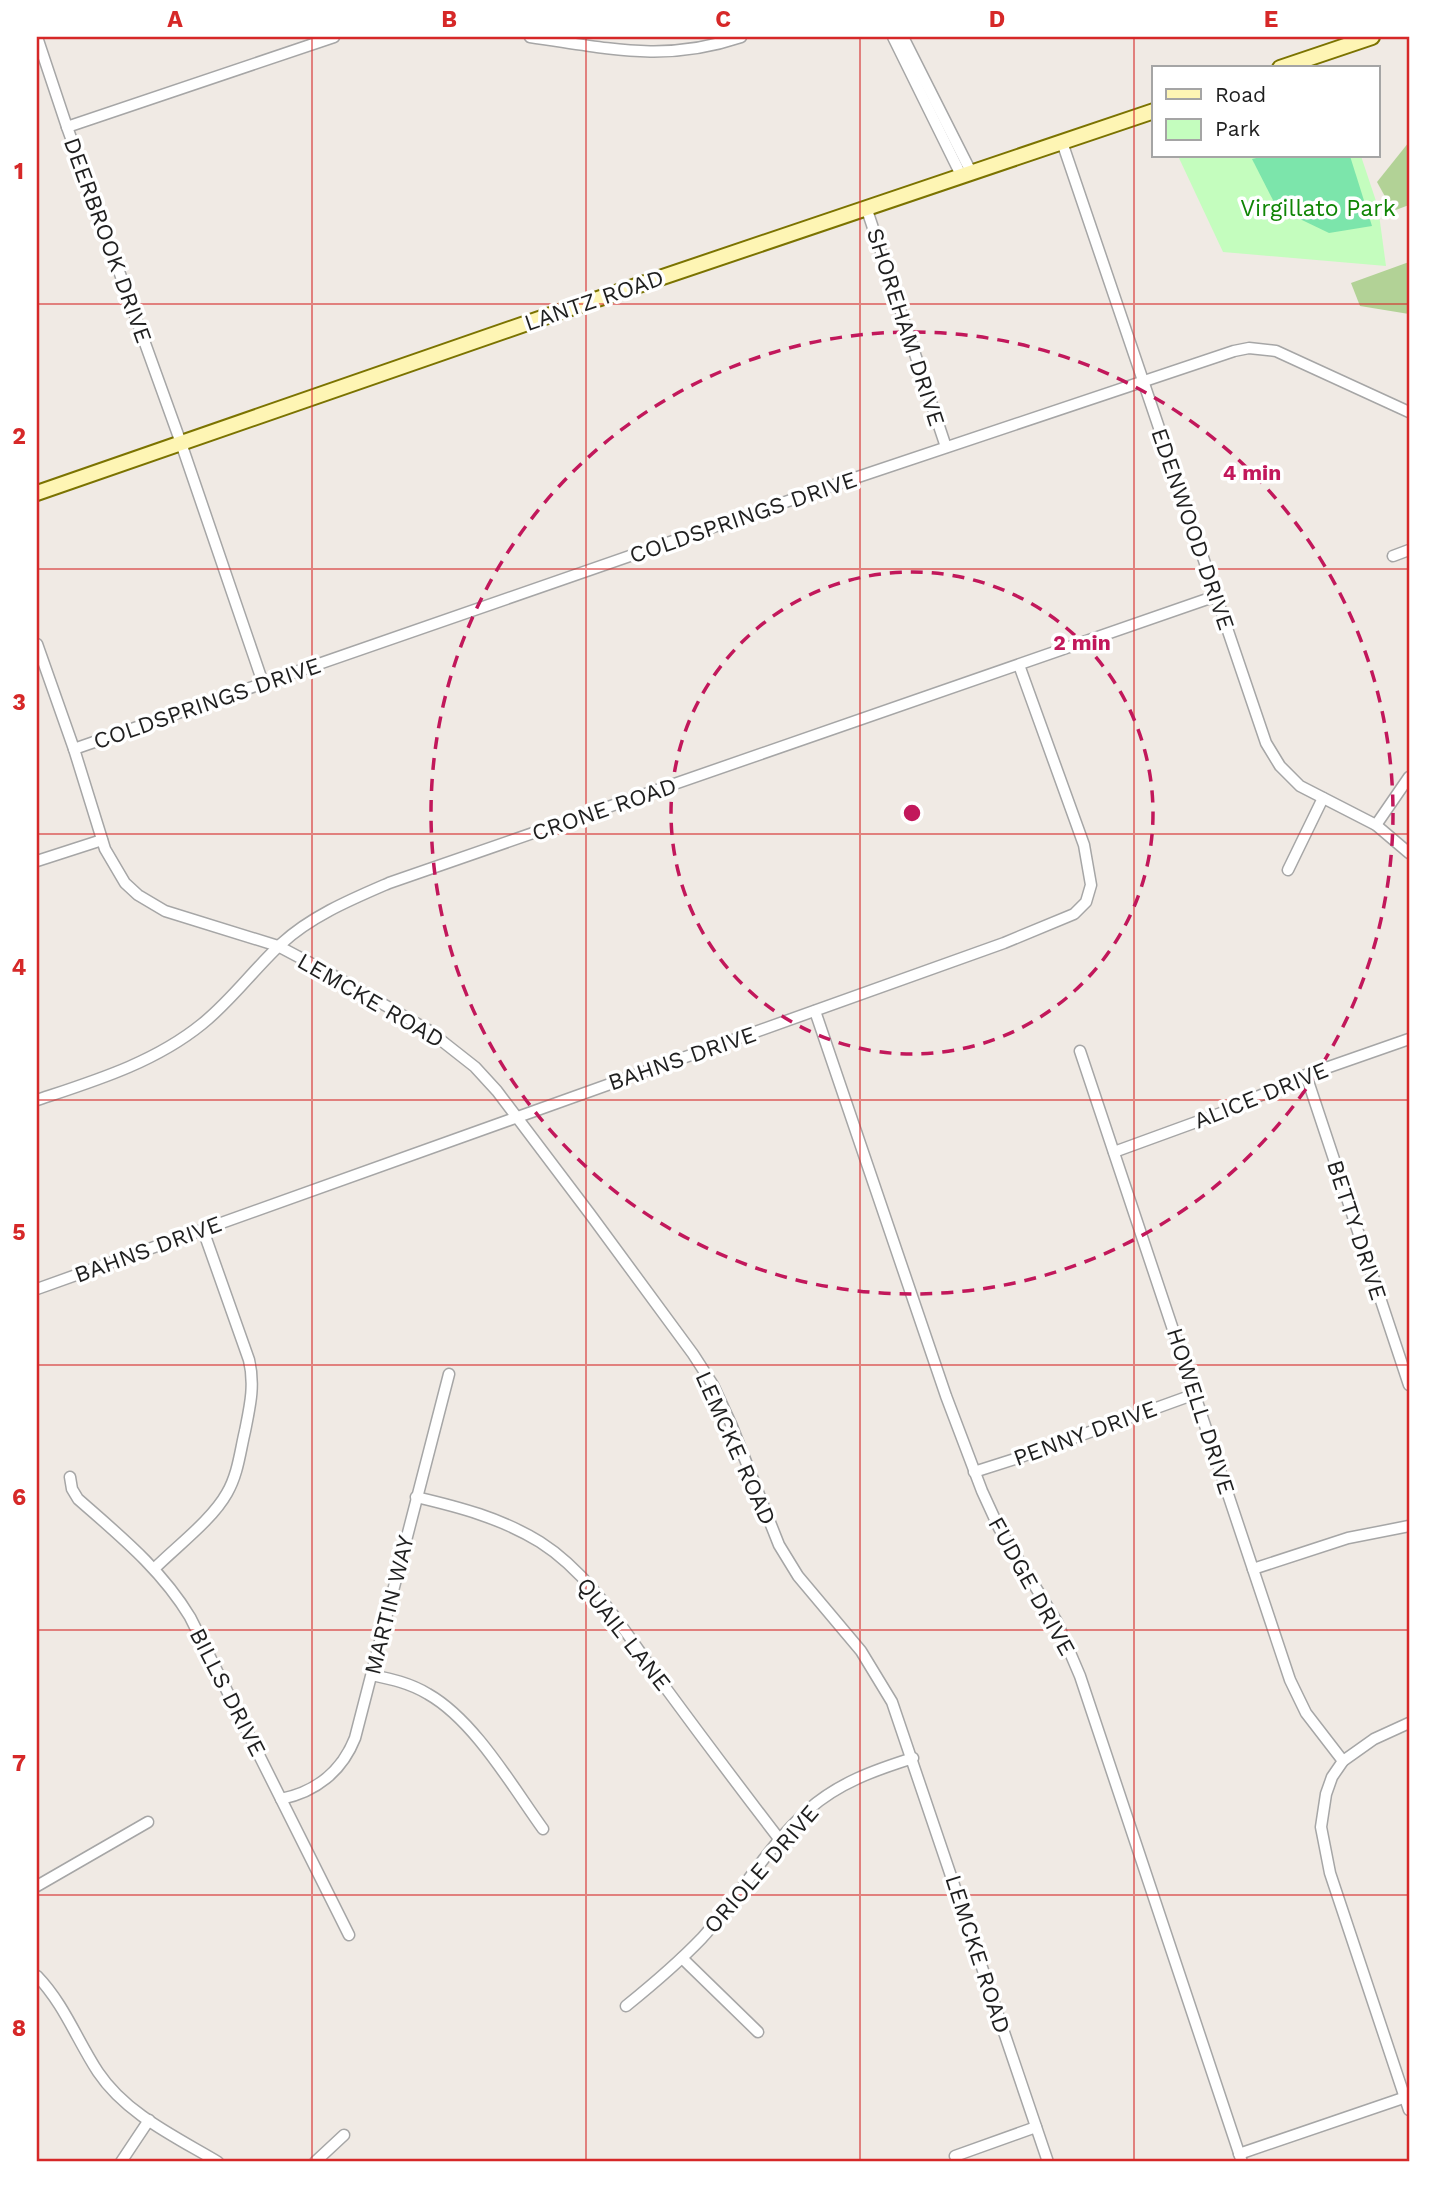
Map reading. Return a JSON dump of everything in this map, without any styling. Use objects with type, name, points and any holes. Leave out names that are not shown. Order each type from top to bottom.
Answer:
[{"type":"street","name":"DEERBROOK DRIVE","points":[[37,37],[263,683]]},
{"type":"street","points":[[67,127],[334,37]]},
{"type":"street","points":[[530,37],[650,53],[691,50],[741,37]]},
{"type":"street","points":[[892,37],[966,174]]},
{"type":"street","points":[[903,37],[966,174]]},
{"type":"street","points":[[1286,66],[1372,37]]},
{"type":"street","name":"LANTZ ROAD","points":[[37,493],[866,207],[1152,112]]},
{"type":"street","name":"EDENWOOD DRIVE","points":[[1062,142],[1270,751],[1293,780],[1376,825],[1409,853]]},
{"type":"street","name":"SHOREHAM DRIVE","points":[[866,207],[946,447]]},
{"type":"street","name":"COLDSPRINGS DRIVE","points":[[74,749],[946,447],[1234,351],[1264,349],[1286,355],[1409,411]]},
{"type":"street","points":[[1393,556],[1409,550]]},
{"type":"street","name":"CRONE ROAD","points":[[37,1100],[136,1064],[172,1045],[202,1024],[278,946],[315,919],[389,883],[1216,596]]},
{"type":"street","points":[[37,644],[102,840],[37,861]]},
{"type":"street","name":"BAHNS DRIVE","points":[[37,1289],[815,1011],[1054,924],[1074,914],[1086,902],[1090,891],[1091,878],[1084,845],[1019,665]]},
{"type":"street","points":[[1376,825],[1409,777]]},
{"type":"street","points":[[1288,870],[1322,798]]},
{"type":"street","name":"LEMCKE ROAD","points":[[102,840],[119,876],[154,906],[278,946],[385,1004],[452,1046],[475,1067],[516,1117],[646,1289],[705,1372],[731,1424],[779,1545],[798,1576],[869,1662],[892,1702],[1048,2162]]},
{"type":"street","name":"FUDGE DRIVE","points":[[815,1011],[974,1472],[999,1528],[1057,1622],[1075,1664],[1241,2158]]},
{"type":"street","name":"ALICE DRIVE","points":[[1114,1152],[1221,1113],[1306,1075],[1409,1039]]},
{"type":"street","name":"HOWELL DRIVE","points":[[1080,1051],[1290,1680],[1300,1703],[1321,1735],[1343,1760]]},
{"type":"street","name":"BETTY DRIVE","points":[[1306,1075],[1409,1385]]},
{"type":"street","points":[[155,1568],[215,1509],[227,1493],[236,1470],[252,1397],[253,1379],[249,1360],[203,1230]]},
{"type":"street","name":"MARTIN WAY","points":[[281,1799],[300,1794],[333,1773],[345,1758],[355,1738],[415,1497],[449,1374]]},
{"type":"street","name":"PENNY DRIVE","points":[[974,1472],[1195,1394]]},
{"type":"street","name":"BILLS DRIVE","points":[[69,1477],[78,1499],[155,1568],[175,1592],[349,1935]]},
{"type":"street","name":"QUAIL LANE","points":[[415,1497],[505,1523],[541,1543],[571,1566],[613,1615],[780,1840]]},
{"type":"street","points":[[1253,1569],[1348,1538],[1409,1526]]},
{"type":"street","points":[[372,1675],[418,1689],[438,1700],[455,1715],[473,1733],[543,1829]]},
{"type":"street","points":[[1409,1724],[1374,1739],[1343,1760],[1332,1777],[1323,1804],[1321,1827],[1324,1850],[1408,2097],[1409,2110]]},
{"type":"street","name":"ORIOLE DRIVE","points":[[626,2006],[682,1958],[703,1936],[780,1840],[808,1810],[838,1788],[873,1771],[913,1759]]},
{"type":"street","points":[[37,1886],[148,1822]]},
{"type":"street","points":[[682,1958],[758,2032]]},
{"type":"street","points":[[37,1976],[63,2009],[98,2072],[109,2085],[133,2109],[218,2162]]},
{"type":"street","points":[[1241,2158],[1408,2097]]},
{"type":"street","points":[[121,2162],[149,2120]]},
{"type":"street","points":[[955,2156],[1036,2127]]},
{"type":"street","points":[[315,2162],[345,2135]]},
{"type":"green space","points":[[1409,142],[1409,205],[1393,211],[1377,182]]},
{"type":"green space","name":"Virgillato Park","points":[[1179,158],[1362,158],[1378,207],[1386,266],[1223,252]]},
{"type":"green space","points":[[1351,158],[1372,226],[1329,233],[1277,208],[1252,159]]},
{"type":"green space","points":[[1409,262],[1409,314],[1360,306],[1351,283]]}]
